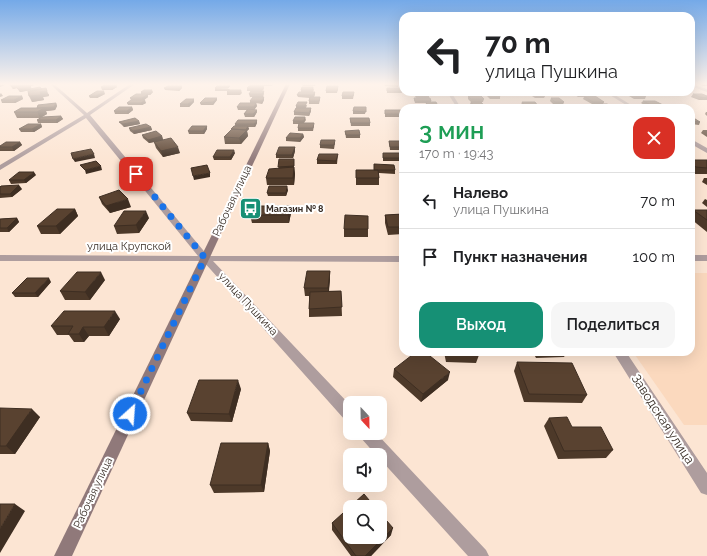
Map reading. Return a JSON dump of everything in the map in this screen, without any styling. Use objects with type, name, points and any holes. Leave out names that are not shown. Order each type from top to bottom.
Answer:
[{"type":"main road","name":"Рабочая улица","points":[[63,556],[276,110]]},
{"type":"street","name":"улица Пушкина","points":[[81,110],[205,258],[343,407]]},
{"type":"street","points":[[0,168],[94,110]]},
{"type":"street","points":[[695,144],[707,151]]},
{"type":"street","name":"улица Крупской","points":[[0,258],[399,259]]},
{"type":"street","points":[[695,258],[707,258]]},
{"type":"street","name":"Заводская улица","points":[[622,356],[707,486]]},
{"type":"street","points":[[372,440],[480,556]]},
{"type":"shaded area","points":[[695,273],[707,273],[707,425],[684,425],[636,356],[695,356]]},
{"type":"building","points":[[18,110],[41,110],[37,112],[14,112]]},
{"type":"building","points":[[115,110],[128,110],[127,111],[114,111]]},
{"type":"building","points":[[247,110],[257,110],[253,114],[244,114]]},
{"type":"building","points":[[295,110],[310,110],[309,113],[294,112]]},
{"type":"building","points":[[353,110],[366,110],[366,112]]},
{"type":"building","points":[[385,110],[399,110],[399,114],[385,114]]},
{"type":"building","points":[[61,116],[56,120],[37,120],[42,117]]},
{"type":"building","points":[[295,117],[305,117],[304,121],[293,121]]},
{"type":"building","points":[[135,118],[139,121],[123,124],[119,122]]},
{"type":"building","points":[[350,118],[369,118],[370,123],[351,123]]},
{"type":"building","points":[[238,120],[257,120],[254,124],[235,124]]},
{"type":"building","points":[[299,123],[314,123],[313,128],[298,128]]},
{"type":"building","points":[[28,124],[41,124],[32,129],[19,129]]},
{"type":"building","points":[[146,124],[151,127],[133,131],[129,128]]},
{"type":"building","points":[[192,126],[207,126],[203,131],[188,131]]},
{"type":"building","points":[[234,126],[248,126],[246,130],[231,129]]},
{"type":"building","points":[[232,129],[247,130],[239,138],[224,137]]},
{"type":"building","points":[[359,130],[360,135],[346,135],[345,131]]},
{"type":"building","points":[[156,131],[162,136],[148,140],[142,135]]},
{"type":"building","points":[[290,133],[303,134],[300,138],[286,138]]},
{"type":"building","points":[[171,138],[178,147],[161,151],[154,142]]},
{"type":"building","points":[[321,140],[335,140],[334,145],[320,145]]},
{"type":"building","points":[[389,141],[399,141],[399,147],[390,147]]},
{"type":"building","points":[[6,142],[20,142],[12,147],[0,147]]},
{"type":"building","points":[[279,147],[295,147],[292,155],[276,155]]},
{"type":"building","points":[[91,149],[94,154],[73,159],[71,153]]},
{"type":"building","points":[[217,150],[234,150],[230,157],[213,157]]},
{"type":"building","points":[[383,153],[399,153],[399,158],[383,158]]},
{"type":"building","points":[[319,154],[338,154],[336,161],[317,160]]},
{"type":"building","points":[[279,159],[294,159],[294,166],[278,167]]},
{"type":"building","points":[[695,160],[707,160],[707,168],[696,167]]},
{"type":"building","points":[[96,161],[101,166],[85,170],[80,165]]},
{"type":"building","points":[[374,164],[394,165],[395,170],[374,170]]},
{"type":"building","points":[[207,165],[210,173],[193,176],[191,168]]},
{"type":"building","points":[[294,167],[293,178],[266,178],[269,169]]},
{"type":"building","points":[[356,170],[378,170],[379,178],[356,178]]},
{"type":"building","points":[[19,172],[34,172],[24,180],[9,180]]},
{"type":"building","points":[[19,185],[10,194],[0,194],[1,186]]},
{"type":"building","points":[[269,186],[287,186],[286,193],[267,193]]},
{"type":"building","points":[[119,190],[128,199],[106,206],[99,197]]},
{"type":"building","points":[[254,206],[290,206],[288,215],[250,215]]},
{"type":"building","points":[[57,209],[75,209],[56,226],[37,226]]},
{"type":"building","points":[[695,210],[707,210],[707,220],[695,211]]},
{"type":"building","points":[[124,211],[146,211],[136,225],[114,226]]},
{"type":"building","points":[[399,214],[399,227],[388,227],[385,215]]},
{"type":"building","points":[[345,215],[368,216],[368,229],[344,229]]},
{"type":"building","points":[[17,218],[7,228],[0,228],[0,219]]},
{"type":"building","points":[[307,271],[330,271],[328,288],[304,288]]},
{"type":"building","points":[[77,272],[101,272],[85,292],[60,291]]},
{"type":"building","points":[[27,278],[49,278],[35,293],[12,293]]},
{"type":"building","points":[[341,291],[342,307],[309,309],[310,292]]},
{"type":"building","points":[[64,311],[115,311],[104,327],[83,327],[79,334],[68,334],[73,326],[51,326]]},
{"type":"building","points":[[411,356],[430,356],[450,372],[423,394],[394,369]]},
{"type":"building","points":[[517,362],[572,363],[587,395],[529,394]]},
{"type":"building","points":[[199,380],[238,380],[229,414],[187,413]]},
{"type":"building","points":[[0,408],[32,409],[6,446],[0,446]]},
{"type":"building","points":[[567,417],[572,427],[601,427],[613,450],[564,451],[549,418]]},
{"type":"building","points":[[221,443],[268,443],[261,485],[210,485]]},
{"type":"building","points":[[364,494],[369,500],[357,500]]},
{"type":"building","points":[[0,504],[15,504],[0,529]]},
{"type":"building","points":[[343,513],[343,538],[332,523]]},
{"type":"building","points":[[387,521],[393,528],[387,534]]},
{"type":"building","points":[[347,544],[377,544],[365,556],[356,556]]},
{"type":"place","name":"Магазин № 8","points":[[251,209]]},
{"type":"route","points":[[130,414],[205,258],[136,174]]}]
